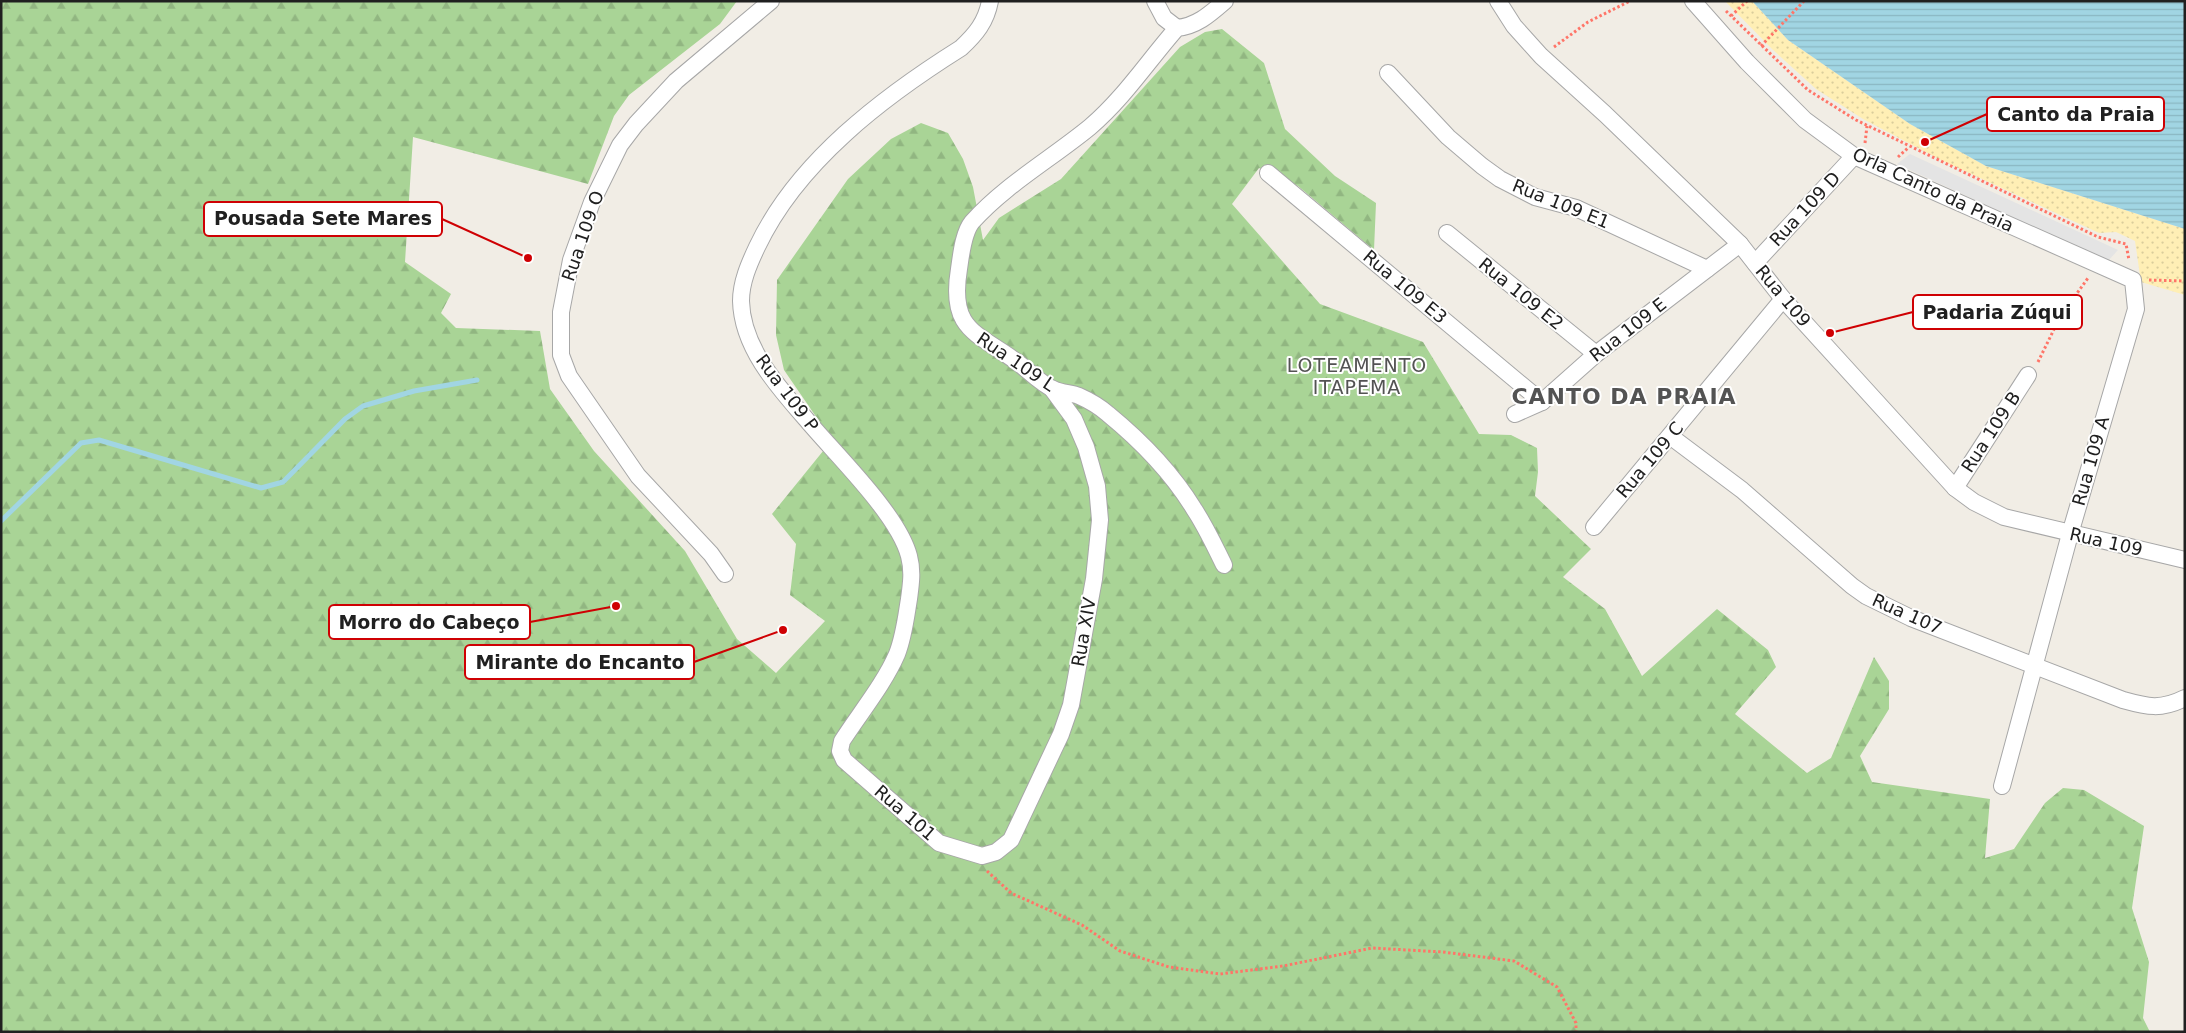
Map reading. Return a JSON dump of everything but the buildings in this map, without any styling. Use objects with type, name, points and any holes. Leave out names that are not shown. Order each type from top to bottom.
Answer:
[{"type":"street","name":"Rua 109 O","points":[[725,574],[711,554],[638,476],[569,376],[561,355],[561,312],[571,260],[592,202],[620,145],[636,124],[676,81],[771,1]]},
{"type":"street","name":"Rua 109 P","points":[[840,751],[842,741],[897,654],[906,625],[912,578],[909,556],[900,533],[879,504],[788,399],[758,357],[744,320],[741,300],[744,278],[762,236],[774,216],[804,176],[852,127],[961,48],[976,34],[984,21],[990,1]]},
{"type":"street","points":[[1155,1],[1164,18],[1177,28],[1187,27],[1204,19],[1225,1]]},
{"type":"street","name":"Rua 109","points":[[1498,1],[1514,26],[1542,56],[1740,244],[1783,299],[1955,488],[1974,502],[2004,517],[2185,560]]},
{"type":"street","name":"Orla Canto da Praia","points":[[1692,1],[1747,62],[1805,120],[1854,156],[2133,280]]},
{"type":"street","name":"Rua 109 L","points":[[1177,28],[1122,98],[1090,127],[1002,195],[971,224],[961,252],[956,285],[958,307],[965,323],[974,334],[1010,357],[1052,389],[1079,396],[1106,412],[1138,441],[1173,478],[1195,509],[1224,566]]},
{"type":"street","name":"Rua 109 E1","points":[[1388,73],[1448,137],[1500,179],[1535,197],[1576,208],[1706,269]]},
{"type":"street","name":"Rua 109 D","points":[[1755,263],[1854,156]]},
{"type":"street","name":"Rua 109 E3","points":[[1268,173],[1542,402]]},
{"type":"street","name":"Rua 109 E2","points":[[1447,233],[1596,354]]},
{"type":"street","name":"Rua 109 E","points":[[1515,414],[1542,402],[1596,354],[1740,244]]},
{"type":"street","name":"Rua 109 A","points":[[2002,786],[2070,534],[2136,309],[2133,280]]},
{"type":"street","name":"Rua 109 C","points":[[1594,528],[1783,299]]},
{"type":"street","name":"Rua 109 B","points":[[1955,488],[2028,375]]},
{"type":"street","name":"Rua XIV","points":[[982,856],[996,852],[1011,840],[1061,734],[1072,705],[1094,579],[1100,520],[1097,486],[1074,419],[1052,389]]},
{"type":"street","name":"Rua 107","points":[[1670,436],[1742,490],[1837,574],[1866,596],[1911,618],[2123,700],[2148,707],[2170,705],[2185,698]]},
{"type":"street","name":"Rua 101","points":[[840,751],[844,760],[939,844],[982,856]]},
{"type":"path","points":[[1542,56],[1588,22],[1630,1]]},
{"type":"path","points":[[1731,16],[1747,1]]},
{"type":"path","points":[[1761,46],[1804,1]]},
{"type":"path","points":[[1721,5],[1808,90],[1867,126],[2098,237],[2126,244],[2133,280],[2185,280]]},
{"type":"path","points":[[1867,126],[1863,142],[1871,146]]},
{"type":"path","points":[[1896,160],[1909,147]]},
{"type":"path","points":[[2028,375],[2034,370],[2060,317],[2098,265]]},
{"type":"path","points":[[982,856],[988,873],[1011,893],[1082,925],[1120,951],[1169,967],[1220,974],[1283,966],[1372,948],[1443,952],[1514,961],[1557,987],[1576,1023],[1576,1032]]},
{"type":"green space","points":[[1,1],[737,1],[720,24],[629,95],[614,116],[588,184],[413,137],[405,262],[451,294],[441,313],[456,328],[540,331],[550,389],[594,451],[685,551],[737,639],[776,673],[825,621],[790,595],[796,544],[772,514],[832,440],[784,370],[776,335],[777,280],[848,179],[891,139],[921,123],[948,133],[963,159],[973,187],[983,240],[999,218],[1061,179],[1180,47],[1205,32],[1222,29],[1264,63],[1285,129],[1335,176],[1376,203],[1374,250],[1298,186],[1259,168],[1232,204],[1320,304],[1423,342],[1479,434],[1511,435],[1537,448],[1538,472],[1535,496],[1591,549],[1563,577],[1605,609],[1642,676],[1717,609],[1768,650],[1776,667],[1735,714],[1807,773],[1831,758],[1874,657],[1889,681],[1889,709],[1860,756],[1872,782],[1990,799],[1985,858],[2014,849],[2045,803],[2063,788],[2084,790],[2144,826],[2132,908],[2149,962],[2143,1018],[2150,1032],[1,1032]]},
{"type":"sand","points":[[1725,1],[1752,1],[1788,40],[1910,124],[1986,166],[2185,229],[2185,295],[2141,282],[2135,241],[2116,232],[2099,233],[1941,160],[1863,119],[1816,89],[1772,49]]},
{"type":"shaded area","points":[[1910,154],[2118,250],[2108,261],[1897,164]]},
{"type":"water","points":[[1752,1],[2185,1],[2185,229],[1986,166],[1910,124],[1788,40]]},
{"type":"waterway","points":[[1,521],[81,443],[99,440],[261,488],[283,482],[345,419],[363,406],[414,391],[477,380]]},
{"type":"place","name":"Canto da Praia","points":[[1925,142]]},
{"type":"place","name":"Pousada Sete Mares","points":[[528,258]]},
{"type":"place","name":"Padaria Zúqui","points":[[1830,333]]},
{"type":"place","name":"Morro do Cabeço","points":[[616,606]]},
{"type":"place","name":"Mirante do Encanto","points":[[783,630]]},
{"type":"district","name":"LOTEAMENTO ITAPEMA","points":[[1357,376]]},
{"type":"district","name":"CANTO DA PRAIA","points":[[1624,396]]}]
